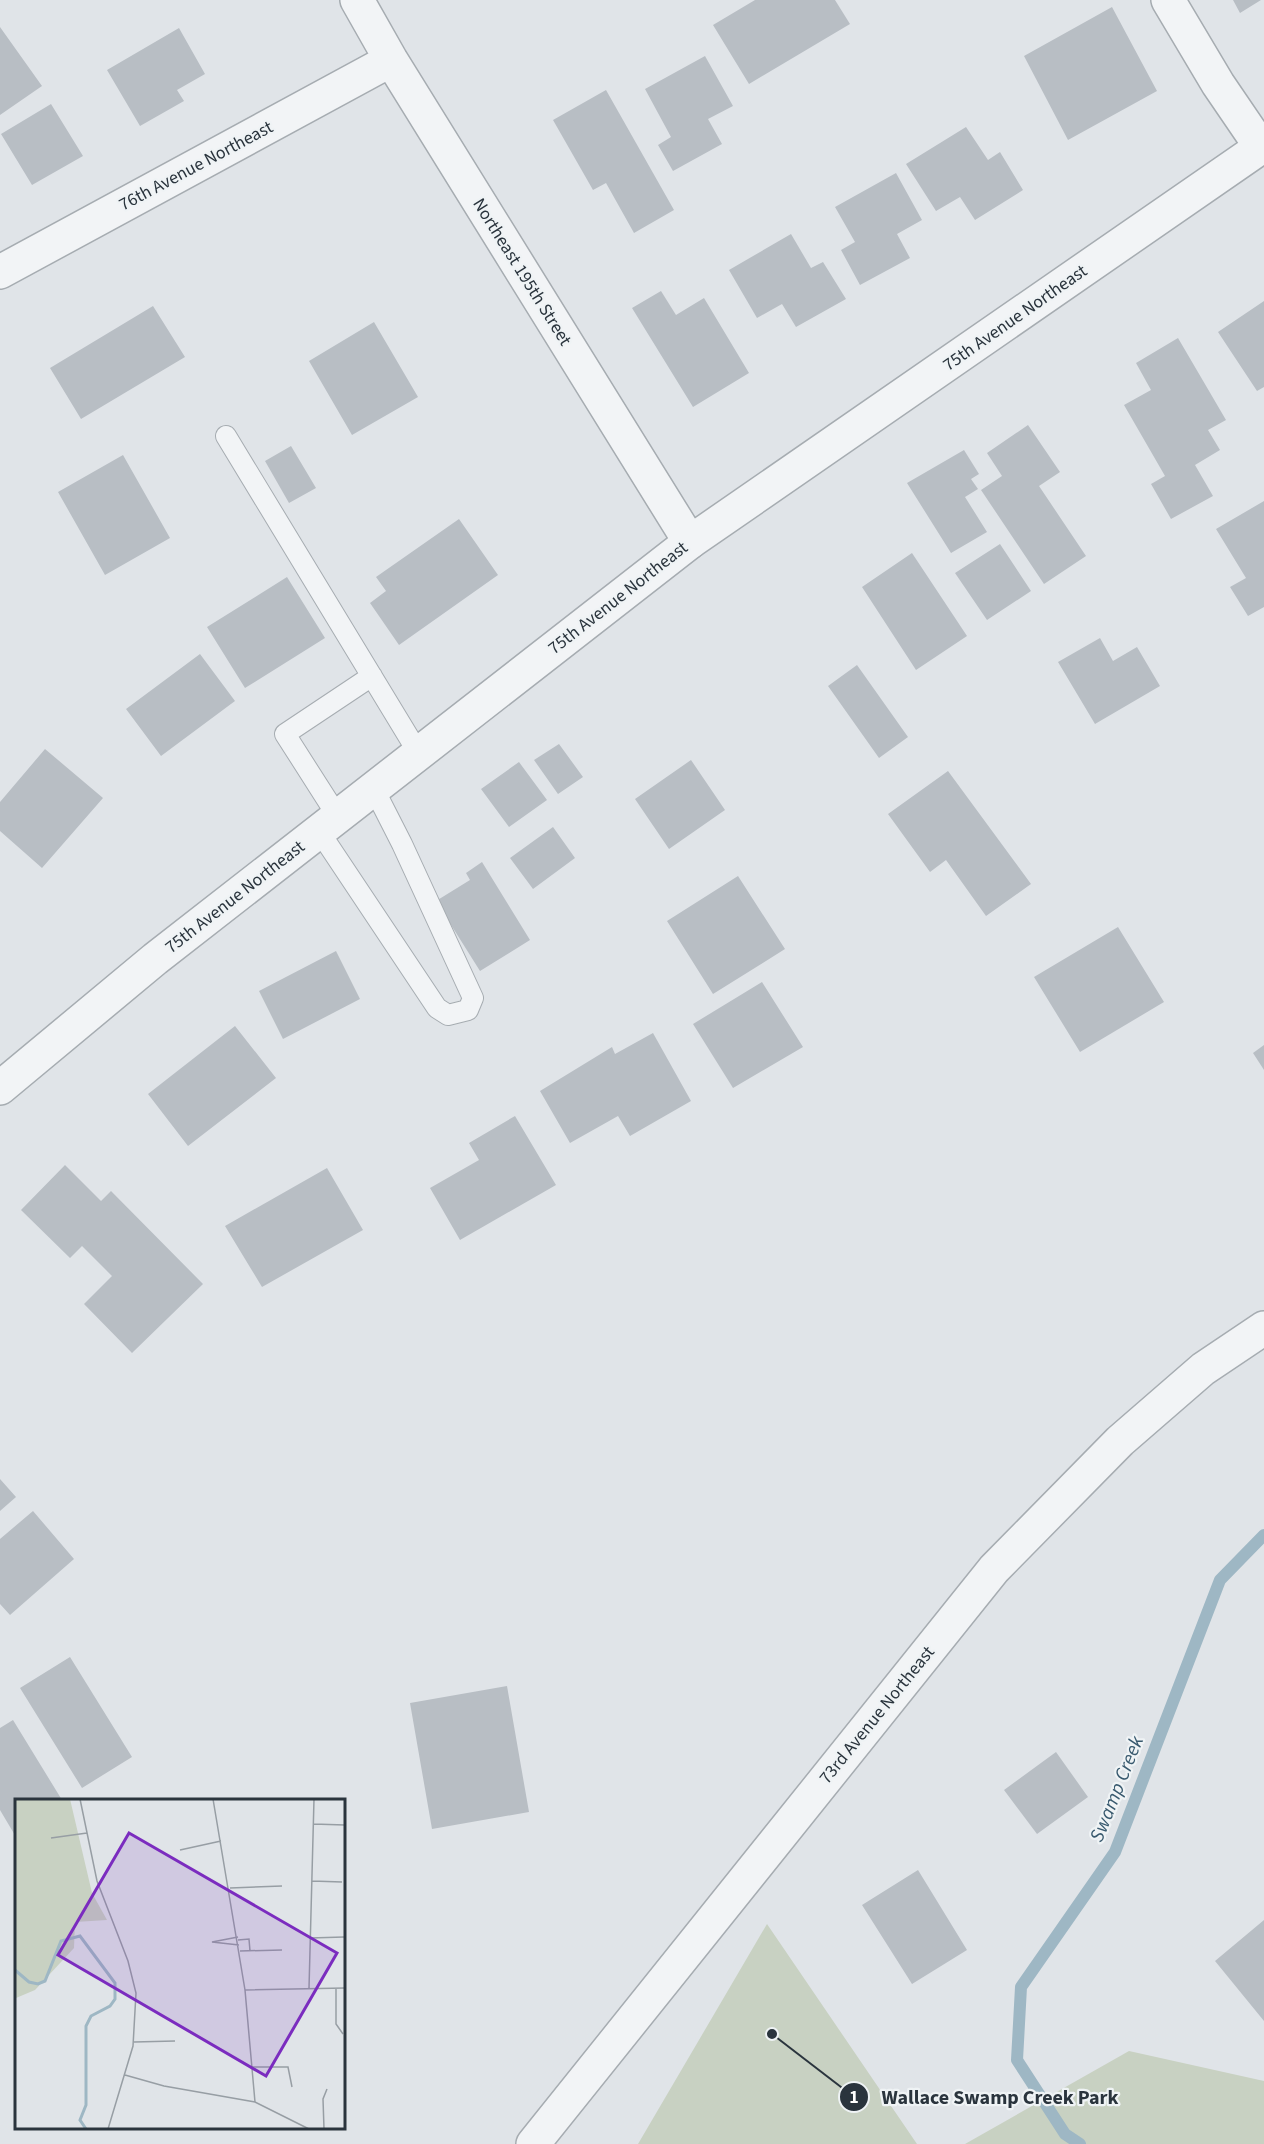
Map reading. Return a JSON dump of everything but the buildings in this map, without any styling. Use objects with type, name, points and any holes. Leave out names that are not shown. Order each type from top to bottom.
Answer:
[{"type":"street","name":"Northeast 195th Street","points":[[357,0],[391,60],[690,542]]},
{"type":"street","points":[[1168,0],[1218,84],[1262,146]]},
{"type":"street","name":"76th Avenue Northeast","points":[[0,272],[391,60]]},
{"type":"street","name":"75th Avenue Northeast","points":[[0,1088],[155,958],[690,542],[1262,146]]},
{"type":"street","name":"73rd Avenue Northeast","points":[[533,2144],[994,1569],[1120,1441],[1203,1369],[1264,1328]]},
{"type":"lane","points":[[226,436],[419,754]]},
{"type":"lane","points":[[372,676],[285,734],[329,824],[437,1008],[448,1014],[468,1010],[473,998],[374,789]]},
{"type":"green space","points":[[767,1924],[917,2144],[638,2144]]},
{"type":"green space","points":[[1129,2051],[1264,2081],[1264,2144],[965,2144]]},
{"type":"waterway","name":"Swamp Creek","points":[[1080,2144],[1065,2134],[1017,2060],[1021,1987],[1115,1852],[1220,1580],[1264,1535]]},
{"type":"place","name":"Wallace Swamp Creek Park","points":[[772,2034]]}]
